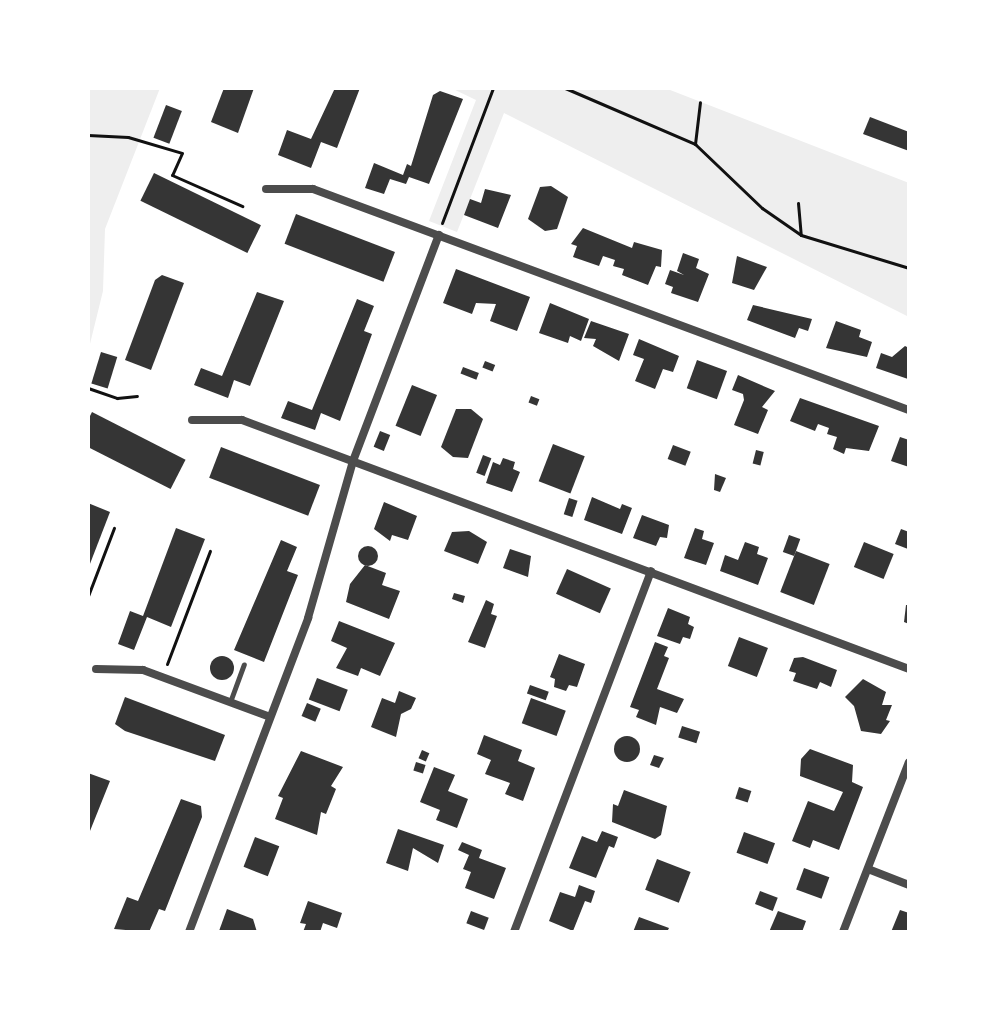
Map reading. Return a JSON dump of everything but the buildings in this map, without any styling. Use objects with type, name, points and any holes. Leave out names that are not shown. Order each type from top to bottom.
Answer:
[{"type":"street","points":[[266,189],[313,189],[909,410]]},
{"type":"street","points":[[189,932],[316,596],[353,461],[439,235]]},
{"type":"street","points":[[192,420],[242,420],[909,669]]},
{"type":"street","points":[[514,932],[651,571]]},
{"type":"street","points":[[96,669],[143,670],[270,717]]},
{"type":"street","points":[[843,932],[909,762]]},
{"type":"street","points":[[868,869],[909,885]]},
{"type":"lane","points":[[230,702],[244,664]]},
{"type":"path","points":[[439,235],[493,88]]},
{"type":"path","points":[[565,88],[695,144],[762,208],[801,235],[909,268]]},
{"type":"path","points":[[695,144],[700,102]]},
{"type":"path","points":[[88,135],[128,137],[182,153],[172,175],[242,206]]},
{"type":"path","points":[[798,203],[801,235]]},
{"type":"path","points":[[88,388],[117,398],[137,396]]},
{"type":"path","points":[[88,596],[114,528]]},
{"type":"path","points":[[166,666],[210,551]]},
{"type":"shaded area","points":[[88,88],[160,88],[105,229],[103,291],[88,352]]},
{"type":"shaded area","points":[[451,88],[665,88],[909,183],[909,317],[504,113],[457,232],[429,221],[476,100]]}]
